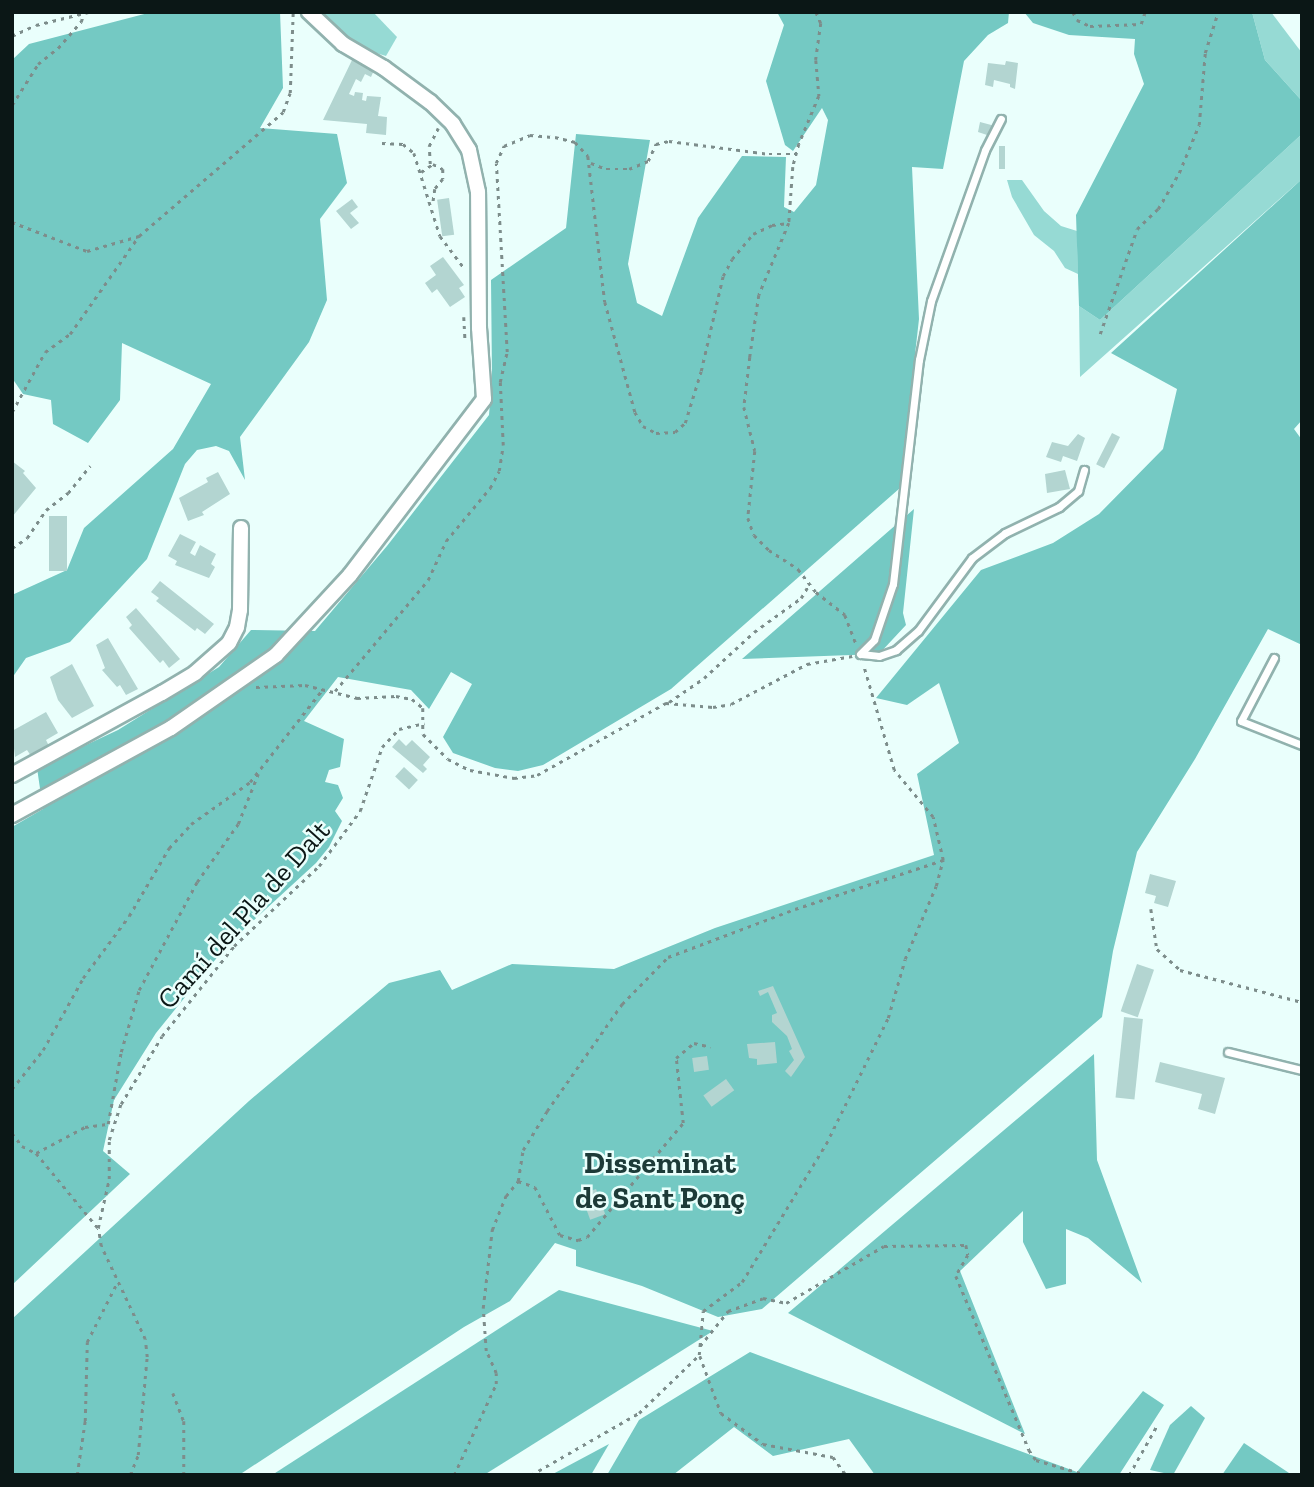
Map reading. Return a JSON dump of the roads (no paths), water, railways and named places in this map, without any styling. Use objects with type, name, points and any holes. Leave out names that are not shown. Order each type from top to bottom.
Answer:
[{"type":"street","points":[[12,815],[171,728],[255,672],[284,647],[335,592],[484,399],[479,328],[477,178],[465,141],[445,116],[384,68],[343,44],[309,12]]},
{"type":"street","points":[[12,775],[195,673],[229,643],[237,627],[240,610],[241,528]]},
{"type":"lane","points":[[1001,119],[985,149],[931,300],[919,360],[904,512],[892,584],[874,640],[860,654],[879,656],[896,650],[918,631],[972,558],[1005,533],[1059,507],[1078,491],[1084,470]]},
{"type":"lane","points":[[1274,658],[1241,721],[1302,746]]},
{"type":"lane","points":[[1228,1052],[1302,1070]]},
{"type":"district","name":"Disseminat de Sant Ponç","points":[[660,1180]]}]
